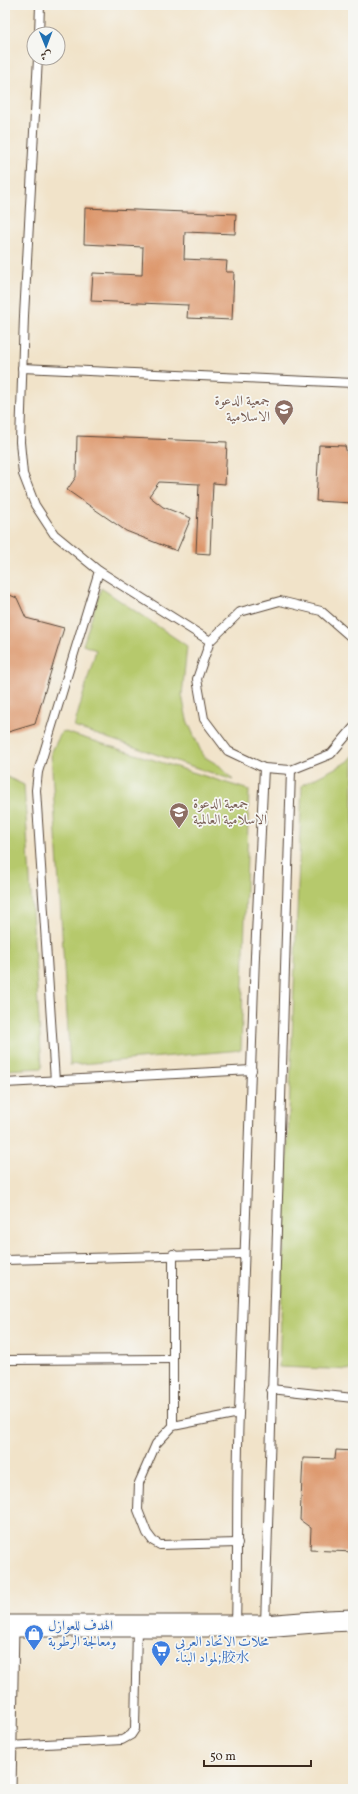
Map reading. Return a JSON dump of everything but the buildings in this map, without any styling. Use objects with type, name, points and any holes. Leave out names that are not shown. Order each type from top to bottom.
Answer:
[{"type":"street","points":[[7,1789],[7,1626],[264,1626],[353,1620]]},
{"type":"lane","points":[[39,26],[40,5]]},
{"type":"lane","points":[[38,66],[22,368],[20,442],[23,474],[35,505],[54,534],[99,571],[210,641]]},
{"type":"lane","points":[[22,368],[353,383]]},
{"type":"lane","points":[[55,1080],[37,784],[38,772],[99,571]]},
{"type":"lane","points":[[353,639],[321,611],[280,601],[240,612],[210,641],[197,679],[204,719],[228,751],[264,768],[291,770],[332,754],[353,728]]},
{"type":"lane","points":[[236,1625],[238,1543],[237,1463],[255,956],[264,768]]},
{"type":"lane","points":[[264,1626],[291,770]]},
{"type":"lane","points":[[5,1083],[252,1070]]},
{"type":"lane","points":[[5,1260],[173,1254],[244,1254]]},
{"type":"lane","points":[[173,1254],[173,1426]]},
{"type":"lane","points":[[5,1354],[5,1360],[173,1359]]},
{"type":"lane","points":[[271,1390],[353,1398]]},
{"type":"lane","points":[[238,1543],[160,1545],[153,1541],[147,1533],[138,1510],[139,1483],[156,1444],[173,1426],[239,1413]]},
{"type":"lane","points":[[8,1746],[122,1740],[131,1735],[135,1729],[137,1626]]},
{"type":"green space","points":[[101,588],[187,646],[182,695],[187,720],[203,756],[220,766],[233,780],[74,727],[96,650],[83,645]]},
{"type":"green space","points":[[62,731],[249,790],[241,1050],[70,1065],[51,753]]},
{"type":"green space","points":[[353,755],[353,1370],[279,1367],[302,785],[349,761]]},
{"type":"green space","points":[[5,776],[24,785],[42,1068],[5,1070]]},
{"type":"place","name":"جمعية الدعوة الاسلامية","points":[[284,426]]},
{"type":"place","name":"جمعية الدعوة الاسلامية العالمية","points":[[179,829]]},
{"type":"place","name":"الهدف للعوازل ومعالجة الرطوبة","points":[[34,1651]]},
{"type":"place","name":"محلات الاتحاد العربي لمواد البناء;胶水","points":[[161,1667]]}]
